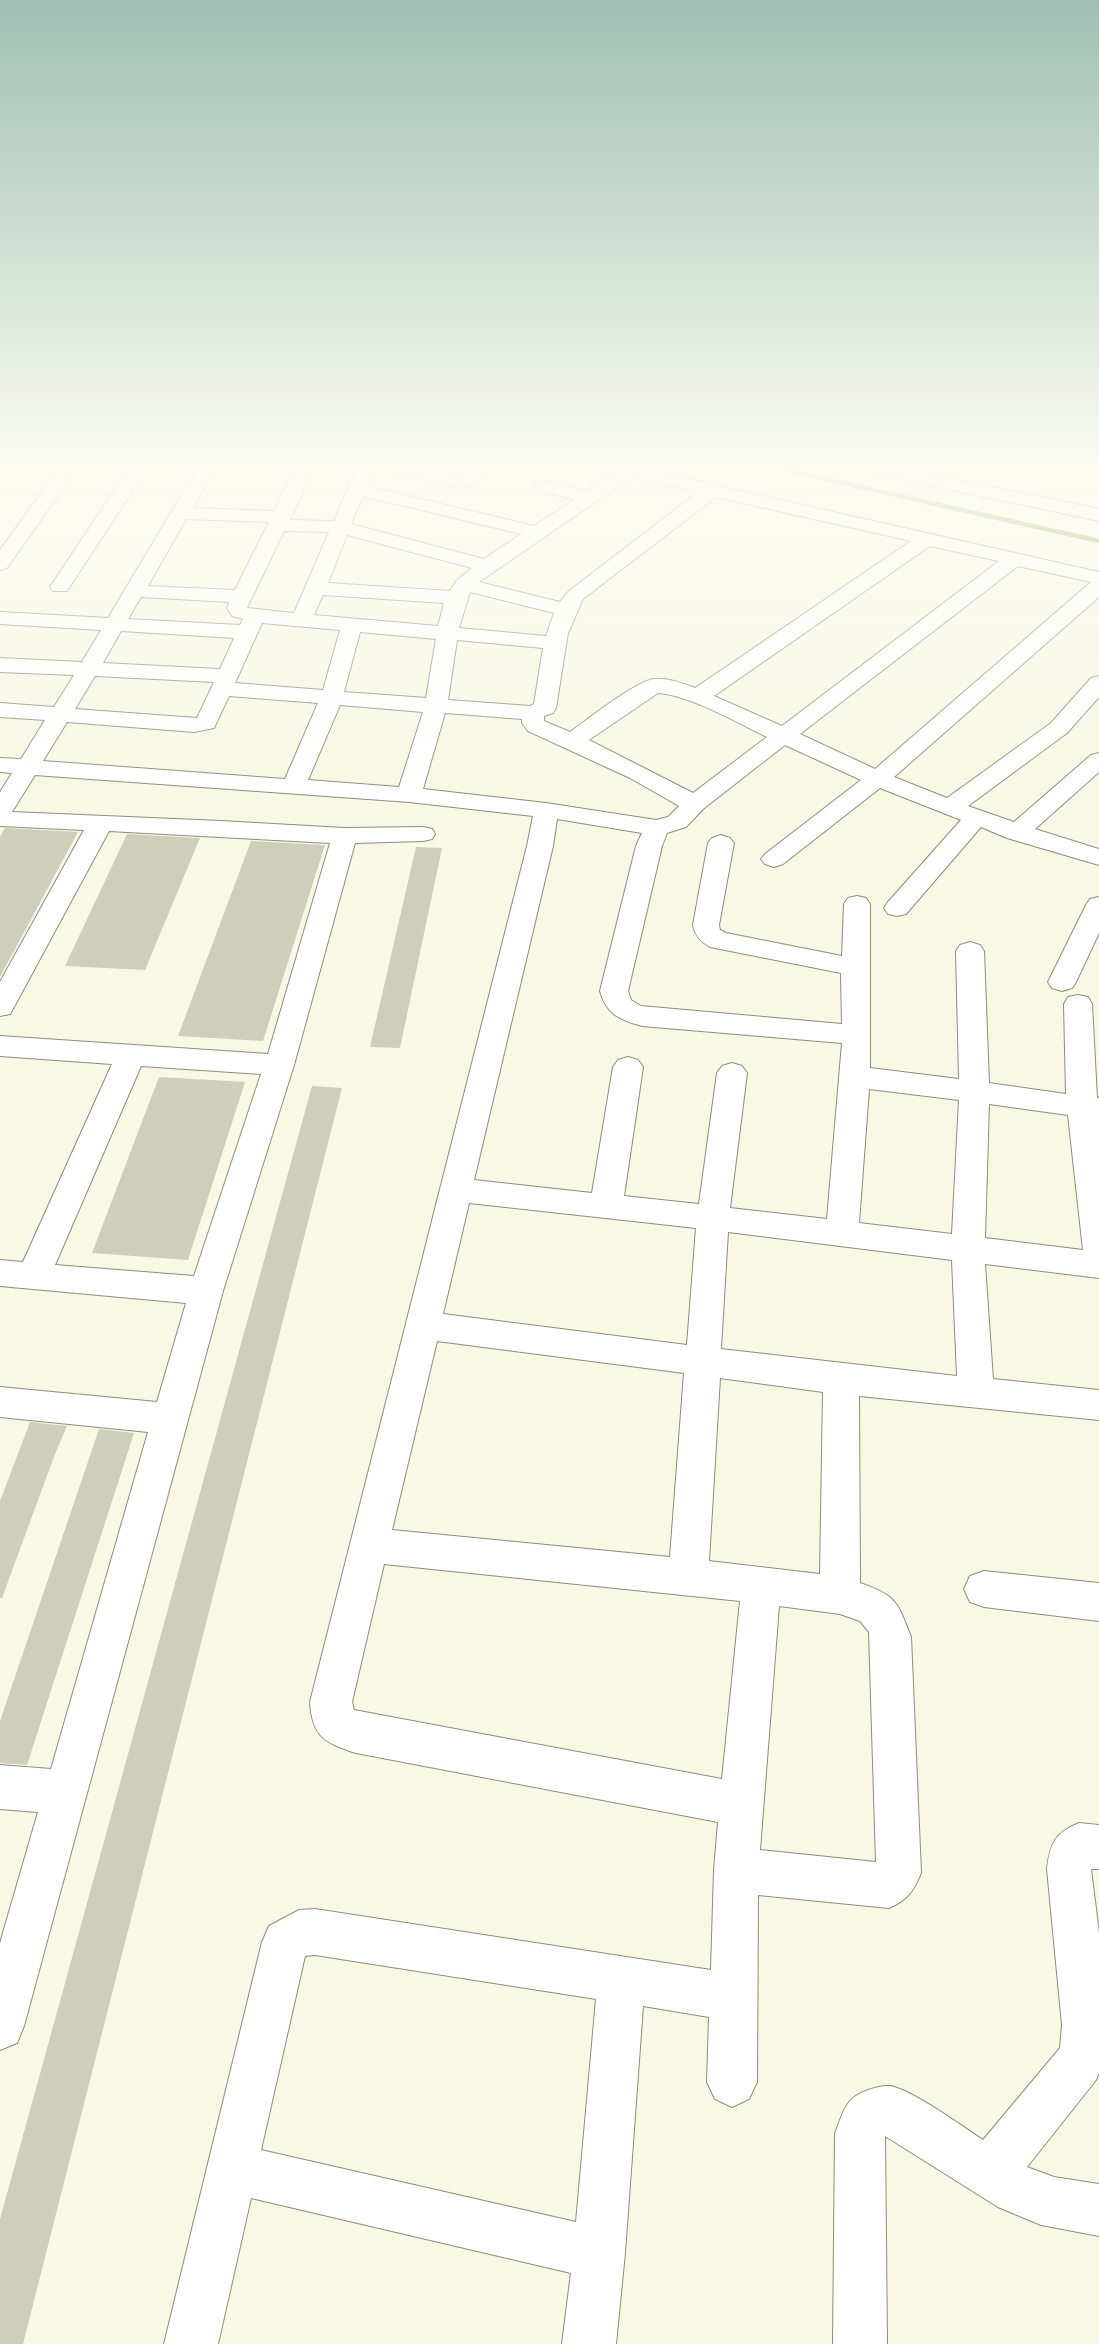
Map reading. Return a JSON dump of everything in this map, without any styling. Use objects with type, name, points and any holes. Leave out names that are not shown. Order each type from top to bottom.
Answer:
[{"type":"street","points":[[60,587],[69,573]]},
{"type":"street","points":[[0,812],[145,573]]},
{"type":"street","points":[[250,624],[237,608],[254,573]]},
{"type":"street","points":[[302,620],[322,573]]},
{"type":"street","points":[[409,795],[436,707],[447,634],[460,591],[479,573]]},
{"type":"street","points":[[0,664],[224,682],[436,707],[533,713],[545,708],[556,643],[566,610],[576,595],[604,573]]},
{"type":"street","points":[[697,697],[877,573]]},
{"type":"street","points":[[0,765],[409,795],[546,810],[657,828],[676,822],[694,804],[994,573]]},
{"type":"street","points":[[1079,573],[1099,578]]},
{"type":"street","points":[[774,859],[877,778],[1099,586]]},
{"type":"street","points":[[316,588],[460,591],[566,610]]},
{"type":"street","points":[[135,591],[243,597]]},
{"type":"street","points":[[0,618],[114,624],[250,624],[302,620],[556,643]]},
{"type":"street","points":[[0,710],[206,723],[250,624]]},
{"type":"street","points":[[294,786],[332,696],[352,624]]},
{"type":"street","points":[[951,807],[1059,728],[1099,683]]},
{"type":"street","points":[[572,741],[654,686],[672,687],[877,778],[976,818],[1016,833],[1099,857]]},
{"type":"street","points":[[533,713],[533,723],[536,726],[639,773],[694,804]]},
{"type":"street","points":[[1016,833],[1099,760]]},
{"type":"street","points":[[546,810],[538,857],[331,1702],[332,1718],[341,1727],[356,1732],[741,1804]]},
{"type":"street","points":[[897,908],[976,818]]},
{"type":"street","points":[[0,819],[220,828],[344,836],[423,834]]},
{"type":"street","points":[[0,1007],[100,824]]},
{"type":"street","points":[[657,828],[649,846],[614,991],[617,1005],[624,1012],[642,1016],[857,1035]]},
{"type":"street","points":[[0,2026],[68,1792],[206,1291],[279,1065],[344,836]]},
{"type":"street","points":[[720,843],[706,925],[711,938],[720,942],[855,967]]},
{"type":"street","points":[[842,1233],[857,1035],[855,967],[857,904]]},
{"type":"street","points":[[1099,905],[1070,993],[1091,1108],[1099,1249]]},
{"type":"street","points":[[970,951],[974,1091],[968,1250],[976,1393]]},
{"type":"street","points":[[0,1046],[279,1065]]},
{"type":"street","points":[[33,1276],[131,1054]]},
{"type":"street","points":[[606,1206],[628,1067]]},
{"type":"street","points":[[688,1577],[713,1218],[732,1073]]},
{"type":"street","points":[[855,1077],[1091,1108]]},
{"type":"street","points":[[456,1190],[842,1233],[1099,1265]]},
{"type":"street","points":[[0,1273],[206,1291]]},
{"type":"street","points":[[423,1325],[841,1379],[1099,1405]]},
{"type":"street","points":[[840,1595],[841,1379]]},
{"type":"street","points":[[0,1402],[171,1419]]},
{"type":"street","points":[[370,1545],[688,1577],[840,1595],[874,1607],[885,1621],[891,1637],[900,1872],[889,1884],[876,1885],[736,1870]]},
{"type":"street","points":[[732,2082],[736,1870],[761,1587]]},
{"type":"street","points":[[984,1589],[1099,1602]]},
{"type":"street","points":[[0,1787],[68,1792]]},
{"type":"street","points":[[989,2173],[1079,2063],[1085,2045],[1086,2025],[1069,1869],[1071,1854],[1079,1845],[1099,1847]]},
{"type":"street","points":[[191,2344],[285,1942],[299,1933],[315,1932],[735,1997]]},
{"type":"street","points":[[589,2344],[621,1979]]},
{"type":"street","points":[[860,2344],[861,2134],[866,2119],[877,2112],[891,2111],[1015,2190],[1058,2205],[1099,2210]]},
{"type":"street","points":[[233,2169],[598,2253]]},
{"type":"building","points":[[5,828],[78,832],[0,977],[0,837]]},
{"type":"building","points":[[127,834],[200,838],[145,970],[65,966]]},
{"type":"building","points":[[251,841],[325,845],[263,1041],[178,1036]]},
{"type":"building","points":[[416,847],[442,848],[400,1048],[370,1047]]},
{"type":"building","points":[[159,1077],[245,1082],[188,1260],[92,1253]]},
{"type":"building","points":[[312,1086],[342,1088],[23,2344],[0,2344],[0,2219]]},
{"type":"building","points":[[30,1422],[67,1426],[2,1598],[0,1598],[0,1501]]},
{"type":"building","points":[[99,1429],[134,1433],[27,1765],[0,1763],[0,1721]]}]
